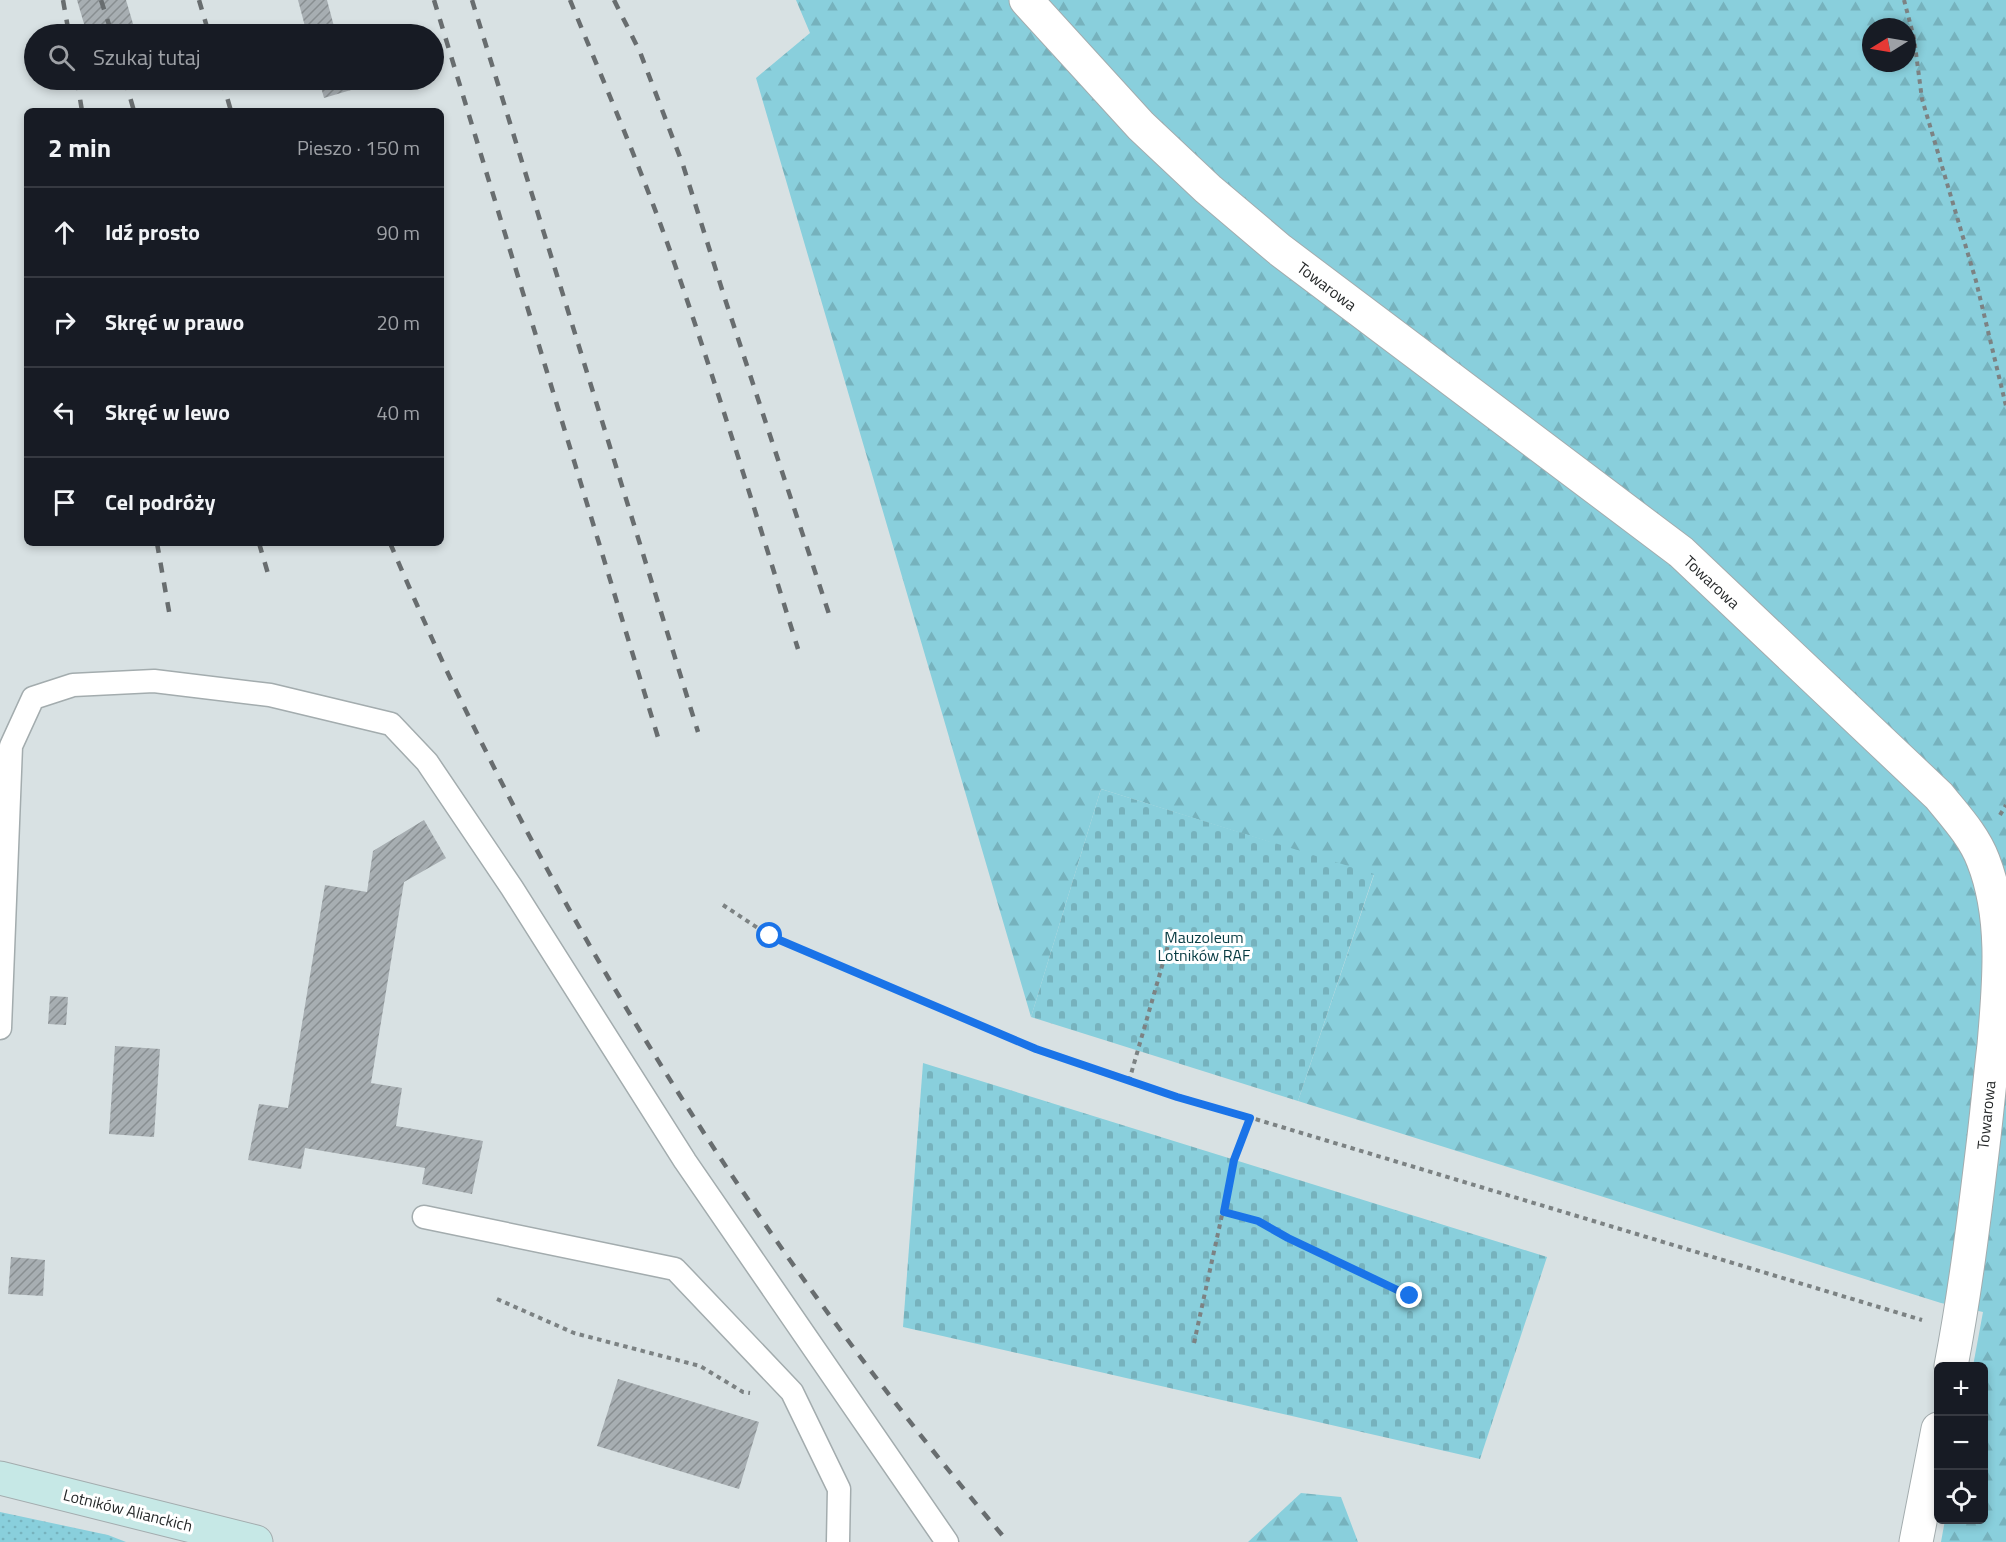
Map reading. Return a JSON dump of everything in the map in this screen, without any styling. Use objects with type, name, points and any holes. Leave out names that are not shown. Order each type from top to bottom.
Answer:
[{"type":"main road","name":"Lotników Alianckich","points":[[0,1478],[202,1535],[256,1542]]},
{"type":"street","name":"Towarowa","points":[[1026,0],[1141,126],[1208,189],[1280,250],[1681,552],[1939,796],[1965,827],[1983,860],[1993,898],[1999,943],[1999,983],[1988,1109],[1965,1291],[1952,1362]]},
{"type":"street","points":[[1916,1542],[1934,1450]]},
{"type":"lane","points":[[0,1028],[11,746],[33,698],[73,685],[154,681],[270,695],[391,724],[427,762],[512,888],[685,1161],[947,1542]]},
{"type":"lane","points":[[424,1217],[675,1269],[792,1392],[839,1489],[838,1542]]},
{"type":"path","points":[[1904,0],[1914,38],[1922,99],[1973,271],[2006,406]]},
{"type":"path","points":[[723,905],[770,936],[1036,1049],[1129,1081],[1250,1118],[1958,1330]]},
{"type":"path","points":[[1129,1081],[1173,928]]},
{"type":"path","points":[[1194,1343],[1234,1160],[1250,1118]]},
{"type":"path","points":[[1224,1212],[1258,1221],[1288,1238],[1410,1296]]},
{"type":"path","points":[[497,1299],[574,1333],[700,1366],[743,1392],[798,1403]]},
{"type":"green space","points":[[796,0],[2006,0],[2006,1542],[1941,1542],[1944,1524],[1988,1524],[1988,1362],[1974,1362],[1983,1312],[1941,1303],[1298,1101],[1374,875],[1101,789],[1031,1017],[756,78],[810,33]]},
{"type":"green space","name":"Mauzoleum Lotników RAF","points":[[1101,789],[1374,874],[1298,1101],[1031,1017]]},
{"type":"green space","points":[[923,1063],[1547,1257],[1480,1459],[903,1327]]},
{"type":"green space","points":[[1301,1493],[1341,1497],[1358,1542],[1248,1542]]},
{"type":"green space","points":[[0,1512],[108,1535],[126,1542],[0,1542]]},
{"type":"building","points":[[77,0],[126,0],[133,24],[84,24]]},
{"type":"building","points":[[298,0],[327,0],[333,24],[304,24]]},
{"type":"building","points":[[322,90],[351,90],[324,98]]},
{"type":"building","points":[[424,820],[446,858],[404,882],[371,1083],[402,1088],[396,1126],[483,1141],[472,1194],[422,1184],[425,1168],[305,1148],[301,1169],[248,1160],[259,1104],[288,1108],[325,885],[367,892],[373,851]]},
{"type":"building","points":[[50,996],[68,997],[66,1025],[48,1024]]},
{"type":"building","points":[[115,1046],[160,1049],[154,1137],[109,1134]]},
{"type":"building","points":[[11,1257],[45,1260],[43,1296],[8,1294]]},
{"type":"building","points":[[618,1379],[759,1422],[739,1489],[597,1446]]},
{"type":"railway","points":[[63,0],[67,24]]},
{"type":"railway","points":[[101,0],[109,24]]},
{"type":"railway","points":[[199,0],[206,24]]},
{"type":"railway","points":[[434,0],[441,24]]},
{"type":"railway","points":[[472,0],[698,732]]},
{"type":"railway","points":[[570,0],[638,165],[675,265],[798,649]]},
{"type":"railway","points":[[614,0],[640,52],[683,165],[830,617]]},
{"type":"railway","points":[[444,33],[660,744]]},
{"type":"railway","points":[[79,90],[82,108]]},
{"type":"railway","points":[[128,90],[133,108]]},
{"type":"railway","points":[[225,90],[230,108]]},
{"type":"railway","points":[[158,546],[170,617]]},
{"type":"railway","points":[[260,546],[269,577]]},
{"type":"railway","points":[[391,546],[450,677],[526,830],[648,1044],[714,1148],[783,1250],[855,1350],[1008,1542]]},
{"type":"route","points":[[770,936],[1036,1049],[1177,1097],[1250,1118],[1234,1160],[1224,1212],[1258,1221],[1288,1238],[1410,1296]]}]
